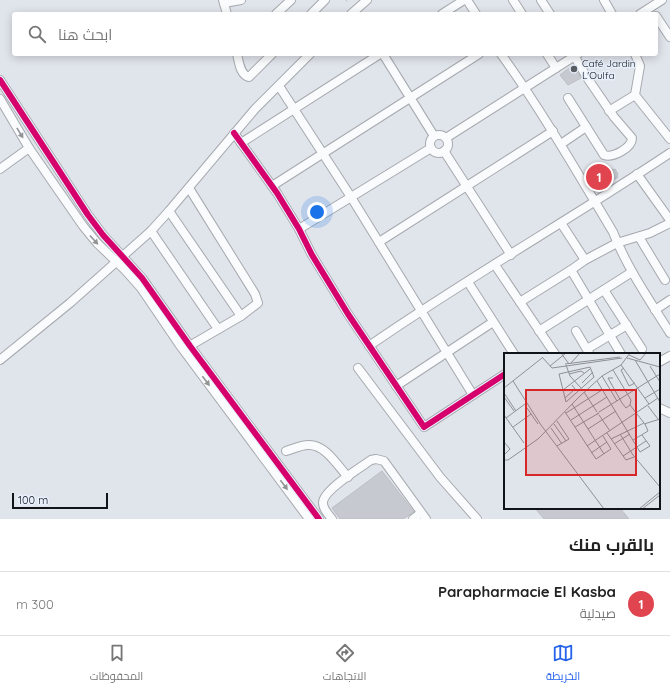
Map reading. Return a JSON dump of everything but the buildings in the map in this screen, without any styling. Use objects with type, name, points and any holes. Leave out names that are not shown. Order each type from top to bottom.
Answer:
[{"type":"street","points":[[226,12],[224,2],[241,0]]},
{"type":"street","points":[[278,12],[291,0]]},
{"type":"street","points":[[313,12],[325,0]]},
{"type":"street","points":[[353,11],[367,0]]},
{"type":"street","points":[[445,12],[464,0]]},
{"type":"street","points":[[467,0],[475,12]]},
{"type":"street","points":[[513,0],[521,12]]},
{"type":"street","points":[[541,0],[549,12]]},
{"type":"street","points":[[604,0],[611,12]]},
{"type":"street","points":[[654,12],[662,0]]},
{"type":"street","points":[[658,18],[670,37]]},
{"type":"street","points":[[238,56],[242,72],[246,77],[249,77],[270,56]]},
{"type":"street","points":[[0,360],[70,303],[151,231],[234,133],[308,56]]},
{"type":"street","points":[[241,143],[378,56]]},
{"type":"street","points":[[382,56],[411,98],[434,136]]},
{"type":"street","points":[[272,186],[476,56]]},
{"type":"street","points":[[502,56],[561,144],[613,232],[632,272],[670,333]]},
{"type":"street","points":[[548,56],[556,68]]},
{"type":"street","points":[[446,138],[574,56]]},
{"type":"street","points":[[568,98],[604,155],[612,156],[629,146],[632,142],[632,138],[614,117],[576,56]]},
{"type":"street","points":[[610,111],[635,95],[640,66],[636,56]]},
{"type":"street","points":[[0,80],[88,215],[130,274],[319,519]]},
{"type":"street","points":[[279,86],[295,108],[351,197],[473,395]]},
{"type":"street","points":[[635,95],[670,139]]},
{"type":"street","points":[[0,99],[29,148],[91,237],[120,259]]},
{"type":"street","points":[[561,144],[586,127]]},
{"type":"street","points":[[379,242],[553,131]]},
{"type":"street","points":[[234,133],[272,186],[299,229],[312,255],[369,346],[424,426],[504,375]]},
{"type":"street","points":[[434,136],[442,135],[446,138],[448,144],[444,151]]},
{"type":"street","points":[[434,136],[430,143],[431,148],[435,152],[444,151]]},
{"type":"street","points":[[0,169],[29,148]]},
{"type":"street","points":[[299,229],[431,148]]},
{"type":"street","points":[[444,151],[511,255]]},
{"type":"street","points":[[369,346],[421,310],[511,255],[670,153]]},
{"type":"street","points":[[520,302],[585,260],[617,243],[638,237],[670,222],[637,174]]},
{"type":"street","points":[[187,348],[241,316],[258,303],[258,299],[188,188]]},
{"type":"street","points":[[169,211],[241,316]]},
{"type":"street","points":[[561,222],[585,260]]},
{"type":"street","points":[[151,231],[218,329]]},
{"type":"street","points":[[638,237],[665,280]]},
{"type":"street","points":[[495,265],[554,353]]},
{"type":"street","points":[[571,270],[620,353]]},
{"type":"street","points":[[539,331],[632,272]]},
{"type":"street","points":[[468,282],[513,353]]},
{"type":"street","points":[[604,290],[642,349]]},
{"type":"street","points":[[655,310],[670,300]]},
{"type":"street","points":[[396,386],[493,322]]},
{"type":"street","points":[[576,331],[589,352],[627,325]]},
{"type":"street","points":[[187,348],[309,519]]},
{"type":"street","points":[[660,361],[670,356]]},
{"type":"street","points":[[358,368],[440,477],[477,519]]},
{"type":"street","points":[[286,451],[306,444],[323,448],[348,477]]},
{"type":"street","points":[[332,519],[322,502],[325,496],[334,486],[371,460],[380,459],[384,461],[424,516],[413,519]]},
{"type":"path","points":[[346,0],[353,11]]},
{"type":"cycle path","points":[[0,80],[88,215],[103,235],[142,278],[190,346],[319,519]]},
{"type":"cycle path","points":[[234,133],[277,193],[348,314],[424,427],[504,375]]},
{"type":"place","name":"Café Jardin L'Oulfa","points":[[574,69]]},
{"type":"place","name":"Parapharmacie El Kasba","points":[[599,177]]}]
